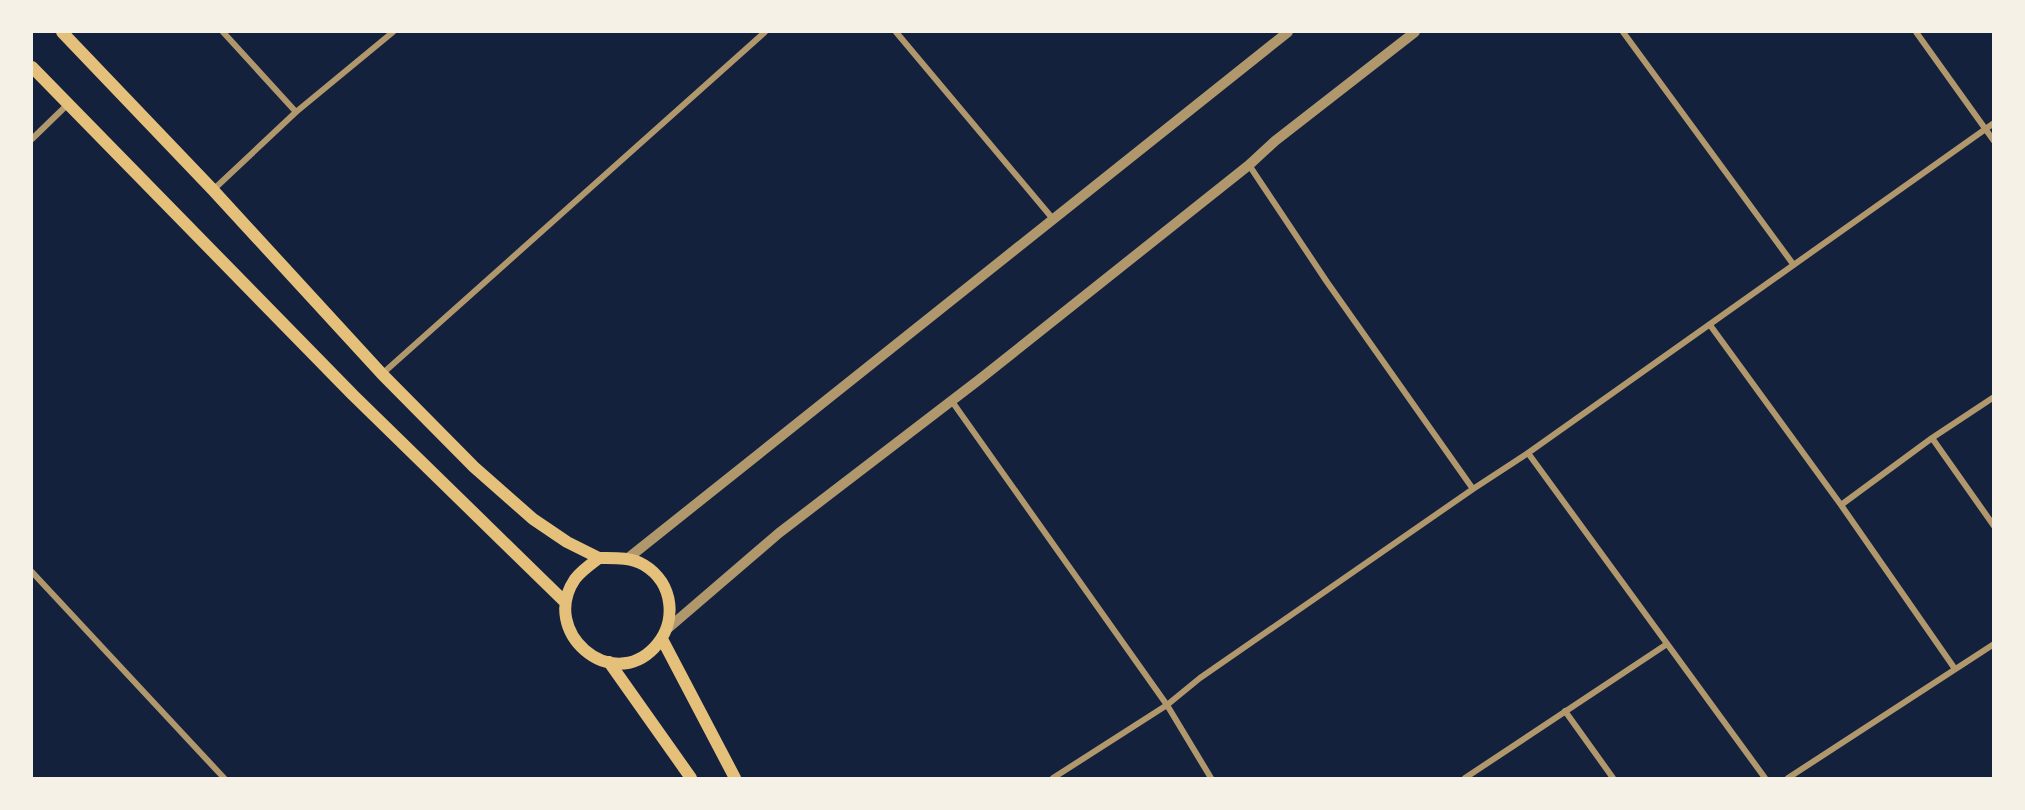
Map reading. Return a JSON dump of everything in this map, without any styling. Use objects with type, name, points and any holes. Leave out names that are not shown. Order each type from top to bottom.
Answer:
[{"type":"main road","points":[[62,32],[213,190],[382,374],[474,467],[533,519],[567,542],[599,558],[627,559],[644,564],[657,575],[666,590],[670,606],[669,623],[652,650],[640,659],[624,663],[609,662],[594,657],[580,648],[571,634],[566,619],[565,602],[569,589],[577,577],[599,558]]},
{"type":"main road","points":[[32,67],[353,395],[565,602]]},
{"type":"main road","points":[[664,634],[735,778]]},
{"type":"main road","points":[[609,662],[692,778]]},
{"type":"street","points":[[223,32],[296,112]]},
{"type":"street","points":[[213,190],[296,112],[393,32]]},
{"type":"street","points":[[382,374],[765,32]]},
{"type":"street","points":[[896,32],[1053,219]]},
{"type":"street","points":[[627,559],[1288,32]]},
{"type":"street","points":[[664,634],[778,534],[980,379],[1249,165],[1275,141],[1415,32]]},
{"type":"street","points":[[1623,32],[1793,264]]},
{"type":"street","points":[[1916,32],[1994,141]]},
{"type":"street","points":[[32,139],[67,105]]},
{"type":"street","points":[[1053,778],[1167,705],[1200,678],[1528,453],[1994,123]]},
{"type":"street","points":[[1249,165],[1327,282],[1473,489]]},
{"type":"street","points":[[1710,325],[1841,505],[1955,669]]},
{"type":"street","points":[[1841,505],[1932,438],[1994,398]]},
{"type":"street","points":[[951,400],[1167,705],[1210,778]]},
{"type":"street","points":[[1932,438],[1994,526]]},
{"type":"street","points":[[1528,453],[1765,778]]},
{"type":"street","points":[[32,573],[224,778]]},
{"type":"street","points":[[1465,778],[1667,644]]},
{"type":"street","points":[[1788,778],[1994,644]]},
{"type":"street","points":[[1565,711],[1612,778]]}]
